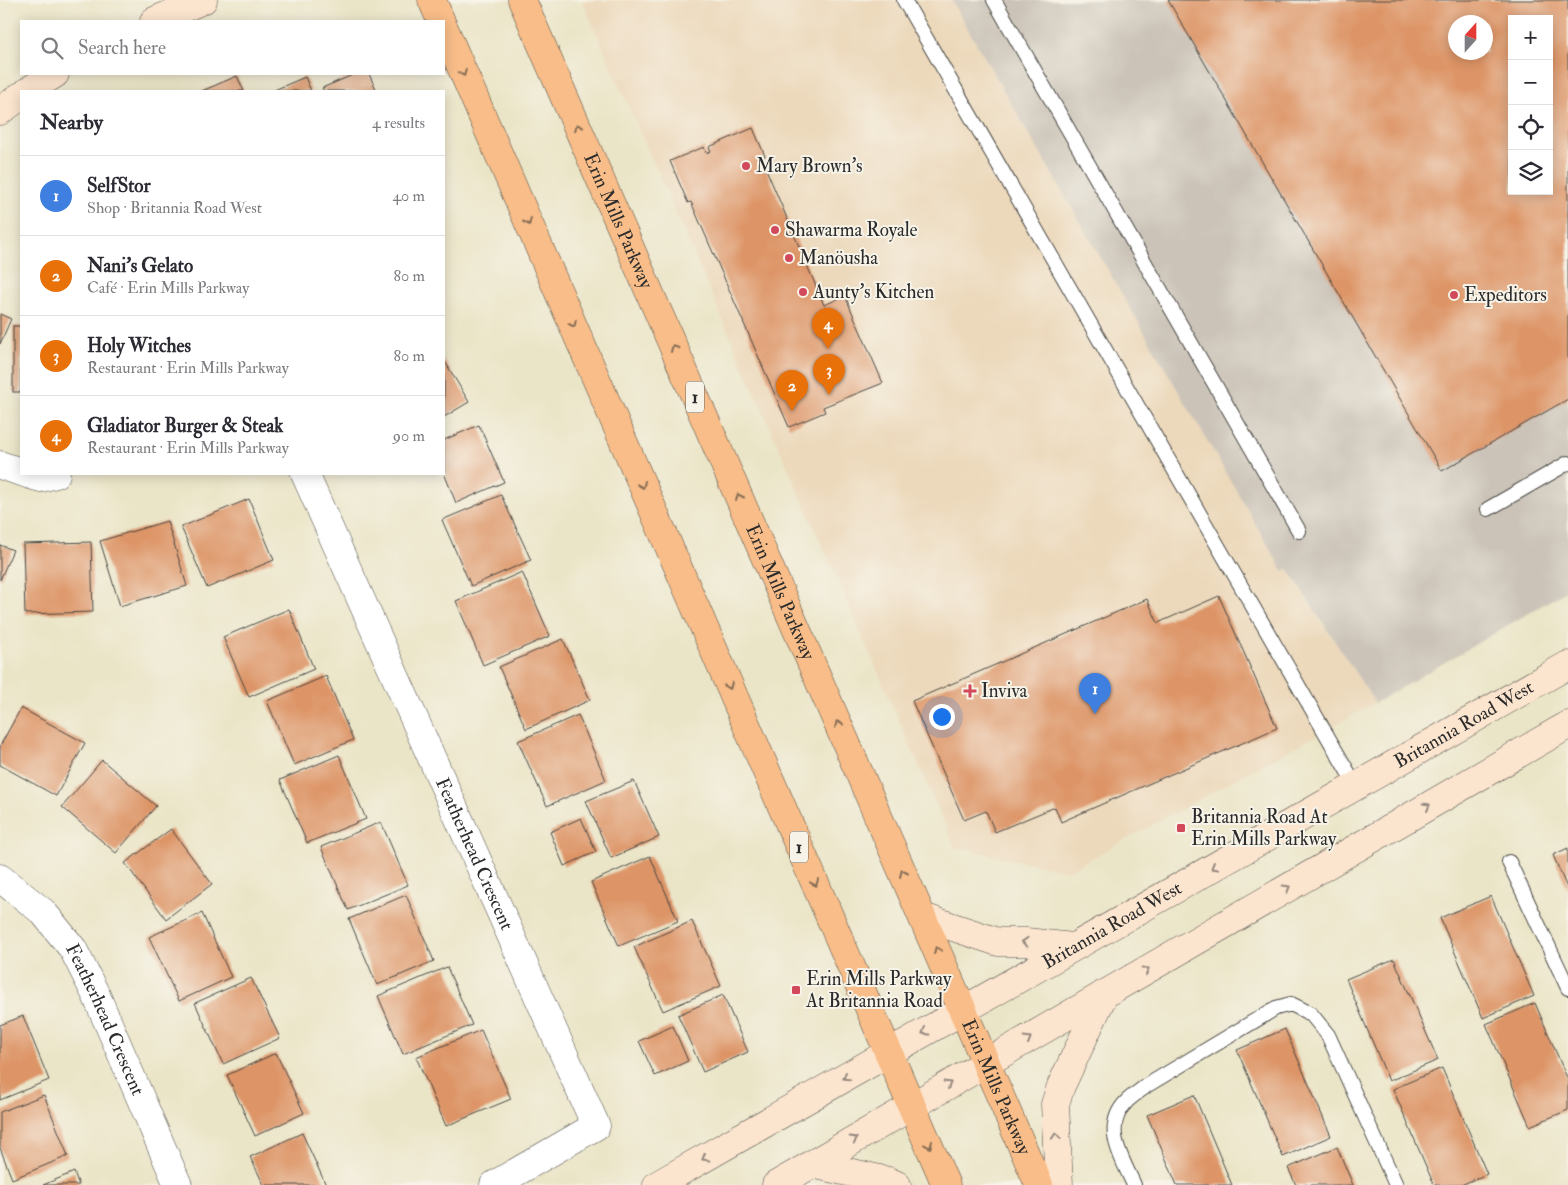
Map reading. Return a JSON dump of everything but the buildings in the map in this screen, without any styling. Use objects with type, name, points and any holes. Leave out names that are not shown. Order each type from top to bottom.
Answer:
[{"type":"main road","points":[[156,20],[203,0]]},
{"type":"main road","points":[[432,0],[441,20]]},
{"type":"main road","name":"Erin Mills Parkway","points":[[522,0],[985,1063],[1040,1185]]},
{"type":"main road","name":"1","points":[[445,30],[946,1185]]},
{"type":"main road","points":[[30,90],[53,75]]},
{"type":"main road","points":[[0,111],[20,97]]},
{"type":"main road","name":"Britannia Road West","points":[[657,1185],[1568,665]]},
{"type":"main road","points":[[776,1185],[1568,725]]},
{"type":"main road","points":[[923,917],[998,942],[1026,942],[1073,947]]},
{"type":"main road","points":[[1059,1185],[1054,1104],[1104,994]]},
{"type":"main road","points":[[812,1164],[897,1185]]},
{"type":"street","points":[[0,465],[20,472]]},
{"type":"street","points":[[30,475],[41,478],[52,475]]},
{"type":"street","name":"Featherhead Crescent","points":[[305,475],[596,1126],[494,1185]]},
{"type":"street","name":"Featherhead Crescent","points":[[0,878],[43,912],[73,949],[96,995],[178,1185]]},
{"type":"lane","points":[[904,0],[1356,786]]},
{"type":"lane","points":[[994,0],[1299,531]]},
{"type":"lane","points":[[1488,509],[1568,463]]},
{"type":"lane","points":[[1509,862],[1568,988]]},
{"type":"lane","points":[[1134,1185],[1115,1143],[1114,1121],[1126,1102],[1146,1086],[1276,1008],[1290,1004],[1311,1014],[1328,1034],[1396,1185]]},
{"type":"shaded area","points":[[582,0],[951,0],[1283,571],[1287,569],[1375,703],[1068,871],[955,847]]},
{"type":"shaded area","points":[[951,0],[1568,0],[1568,590],[1375,703],[1288,569],[1283,571]]},
{"type":"place","name":"Mary Brown's","points":[[746,166]]},
{"type":"place","name":"Shawarma Royale","points":[[775,230]]},
{"type":"place","name":"Manöusha","points":[[789,258]]},
{"type":"place","name":"Aunty's Kitchen","points":[[803,292]]},
{"type":"place","name":"Expeditors","points":[[1454,295]]},
{"type":"place","name":"Gladiator Burger & Steak","points":[[828,349]]},
{"type":"place","name":"Holy Witches","points":[[829,395]]},
{"type":"place","name":"Nani’s Gelato","points":[[792,411]]},
{"type":"place","name":"Inviva","points":[[970,691]]},
{"type":"place","name":"SelfStor","points":[[1095,714]]},
{"type":"place","name":"Britannia Road At Erin Mills Parkway","points":[[1181,828]]},
{"type":"place","name":"Erin Mills Parkway At Britannia Road","points":[[796,990]]}]
